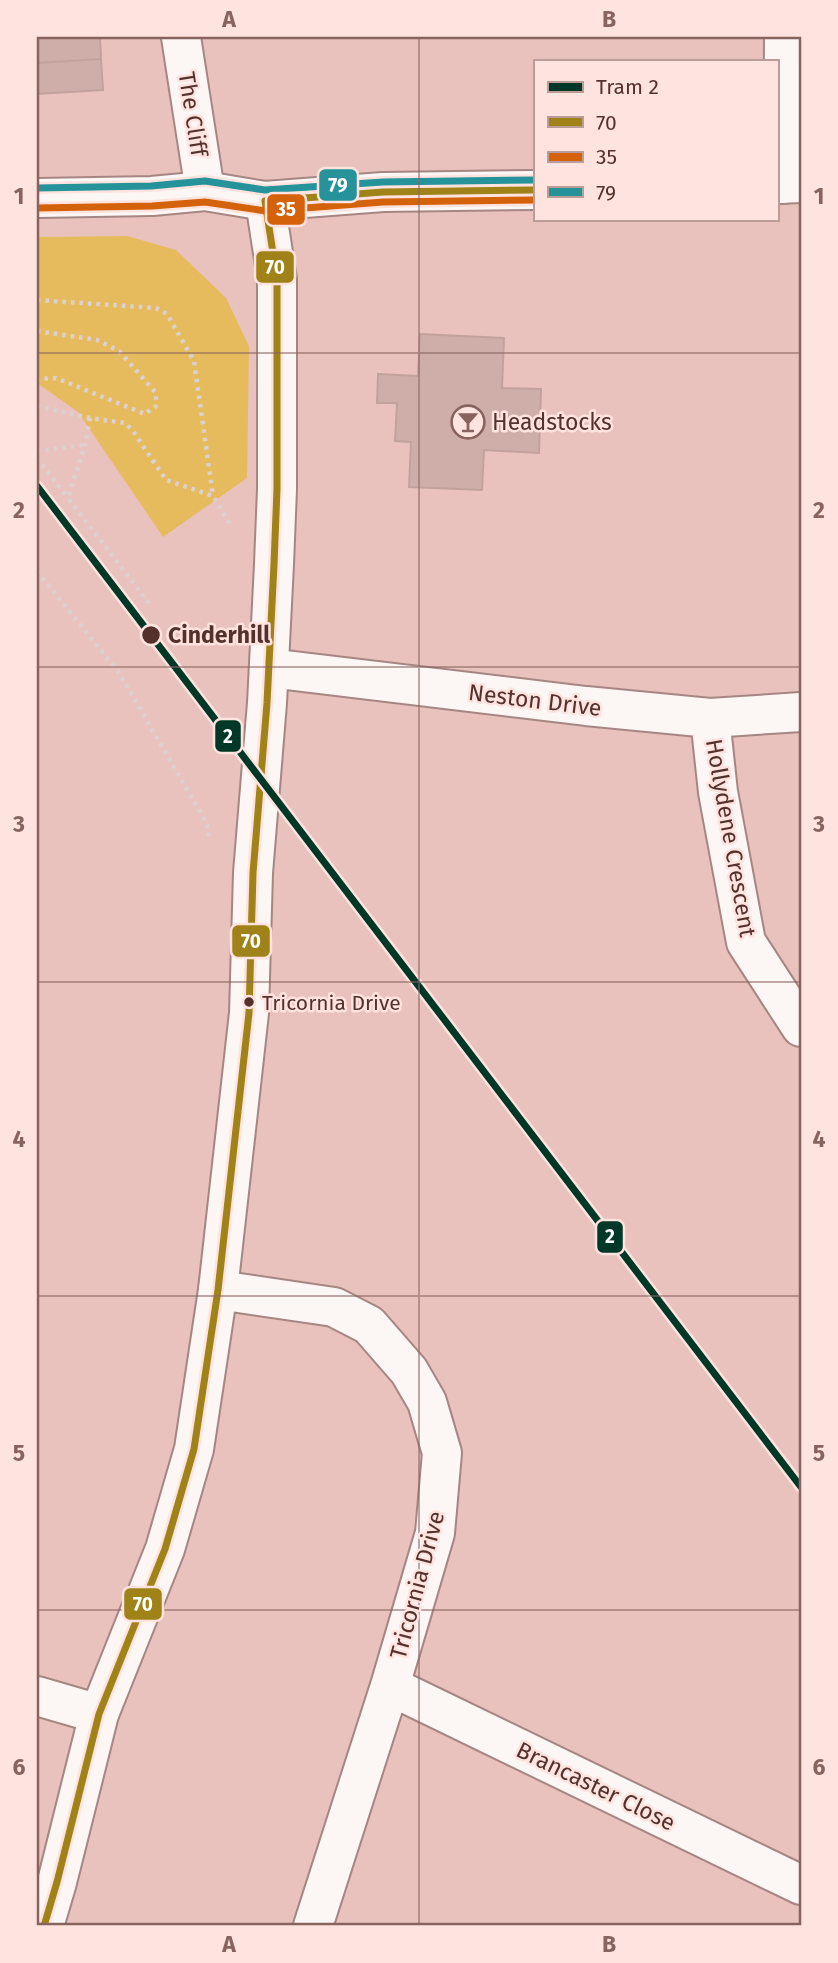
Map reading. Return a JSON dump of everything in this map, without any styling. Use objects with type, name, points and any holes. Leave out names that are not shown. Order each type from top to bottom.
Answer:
[{"type":"street","name":"The Cliff","points":[[181,37],[205,191]]},
{"type":"street","points":[[784,37],[787,184]]},
{"type":"street","points":[[37,198],[152,197],[205,191],[265,201],[383,192],[534,190]]},
{"type":"street","points":[[44,1926],[99,1714],[164,1549],[194,1450],[218,1290],[248,1013],[253,864],[268,686],[277,489],[277,279],[265,201]]},
{"type":"street","name":"Neston Drive","points":[[268,686],[586,706],[710,718],[801,712]]},
{"type":"street","name":"Hollydene Crescent","points":[[710,718],[718,792],[746,942],[801,1027]]},
{"type":"street","name":"Tricornia Drive","points":[[218,1290],[334,1307],[369,1325],[409,1371],[427,1402],[442,1453],[435,1532],[390,1686],[313,1926]]},
{"type":"street","name":"Brancaster Close","points":[[390,1686],[801,1885]]},
{"type":"street","points":[[37,1696],[99,1714]]},
{"type":"path","points":[[37,300],[156,308],[167,314],[194,361],[213,496],[232,527]]},
{"type":"path","points":[[37,331],[97,341],[119,351],[156,393],[156,406],[145,414],[56,378],[37,379]]},
{"type":"path","points":[[37,406],[125,423],[166,480],[213,496]]},
{"type":"path","points":[[68,498],[85,445],[90,418]]},
{"type":"path","points":[[37,451],[85,445]]},
{"type":"path","points":[[37,458],[151,606]]},
{"type":"path","points":[[37,571],[118,671],[206,822],[210,844],[232,869],[253,864]]},
{"type":"shaded area","points":[[127,236],[176,250],[226,298],[249,346],[247,478],[163,537],[78,412],[37,383],[37,237]]},
{"type":"building","points":[[37,37],[100,37],[101,59],[37,63]]},
{"type":"building","points":[[101,59],[103,90],[37,94],[37,63]]},
{"type":"building","name":"Headstocks","points":[[420,334],[504,338],[502,388],[541,389],[539,453],[484,450],[482,490],[409,487],[411,442],[395,441],[397,403],[377,403],[378,374],[418,376]]},
{"type":"tram line","name":"2","points":[[37,486],[801,1487]]},
{"type":"transit line","name":"79","points":[[37,188],[151,186],[205,181],[265,190],[383,182],[534,180]]},
{"type":"transit line","name":"70","points":[[44,1926],[99,1714],[165,1549],[194,1449],[218,1290],[249,1013],[253,873],[267,703],[274,564],[277,489],[277,279],[265,201],[383,192],[534,190]]},
{"type":"transit line","name":"35","points":[[37,208],[152,206],[205,202],[266,211],[383,202],[534,200]]},
{"type":"place","name":"Headstocks","points":[[468,422]]},
{"type":"place","name":"Cinderhill","points":[[151,635]]},
{"type":"place","name":"Tricornia Drive","points":[[249,1002]]}]
